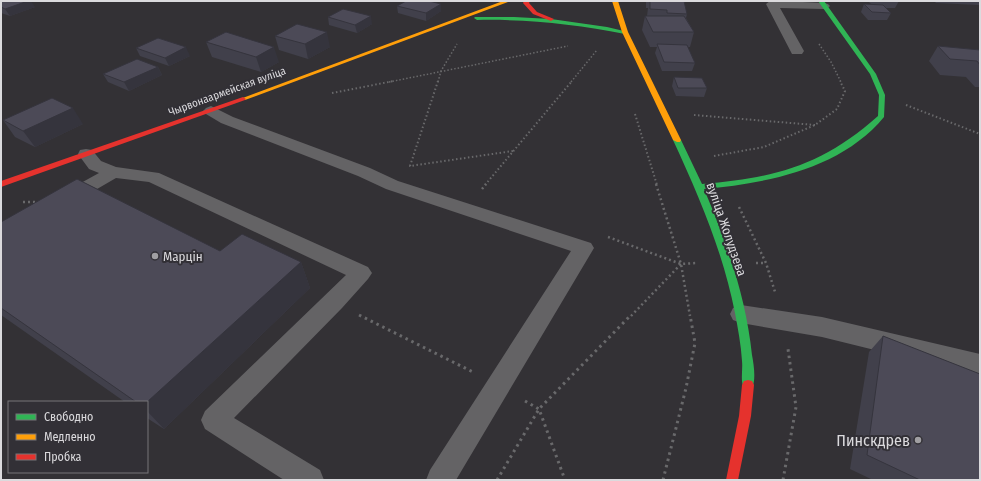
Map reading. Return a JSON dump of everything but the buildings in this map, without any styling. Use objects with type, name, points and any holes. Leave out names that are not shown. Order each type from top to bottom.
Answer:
[{"type":"street","name":"Чырвонаармейская вуліца","points":[[1,184],[211,110],[508,1]]},
{"type":"street","points":[[527,1],[526,3],[534,13],[552,20]]},
{"type":"street","points":[[608,10],[615,1]]},
{"type":"street","name":"вуліца Жолудзева","points":[[615,1],[625,32],[700,187],[726,262],[741,314],[749,371],[745,416],[732,480]]},
{"type":"street","points":[[700,187],[728,185],[774,177],[824,158],[853,141],[881,118],[882,95],[872,74],[822,3]]},
{"type":"street","points":[[568,22],[593,17]]},
{"type":"street","points":[[460,19],[486,18],[552,20],[625,32]]},
{"type":"lane","points":[[797,51],[772,4],[822,3]]},
{"type":"lane","points":[[211,110],[227,120],[364,172],[392,185],[584,248],[500,386],[440,480]]},
{"type":"lane","points":[[86,154],[95,165],[113,172],[153,177],[362,273],[214,420],[310,480]]},
{"type":"lane","points":[[58,204],[113,172]]},
{"type":"lane","points":[[741,314],[822,327],[980,365]]},
{"type":"path","points":[[710,156],[764,147],[815,125],[837,109],[845,91],[831,62],[818,43]]},
{"type":"path","points":[[457,44],[441,71],[410,166],[513,151]]},
{"type":"path","points":[[328,94],[574,44]]},
{"type":"path","points":[[481,191],[597,50]]},
{"type":"path","points":[[882,95],[980,134]]},
{"type":"path","points":[[634,112],[681,264],[695,343],[686,388],[663,480]]},
{"type":"path","points":[[691,115],[815,125]]},
{"type":"path","points":[[17,203],[58,204]]},
{"type":"path","points":[[497,480],[539,409],[681,264]]},
{"type":"path","points":[[334,302],[500,386],[539,409],[565,480]]},
{"type":"traffic: fast","points":[[700,187],[740,183],[799,169],[836,152],[857,138],[881,117],[882,95],[873,74],[821,1]]},
{"type":"traffic: fast","points":[[477,18],[514,18],[551,21],[588,25],[625,32]]},
{"type":"traffic: fast","points":[[677,140],[710,212],[735,288],[745,339],[748,385]]},
{"type":"traffic: slow","points":[[243,99],[508,1]]},
{"type":"traffic: slow","points":[[615,1],[625,32],[677,140]]},
{"type":"traffic: jam","points":[[527,1],[526,3],[535,13],[551,19]]},
{"type":"traffic: jam","points":[[1,184],[243,99]]},
{"type":"traffic: jam","points":[[732,480],[745,416],[748,385]]},
{"type":"place","name":"Марцін","points":[[155,256]]},
{"type":"place","name":"Пинскдрев","points":[[918,440]]}]
